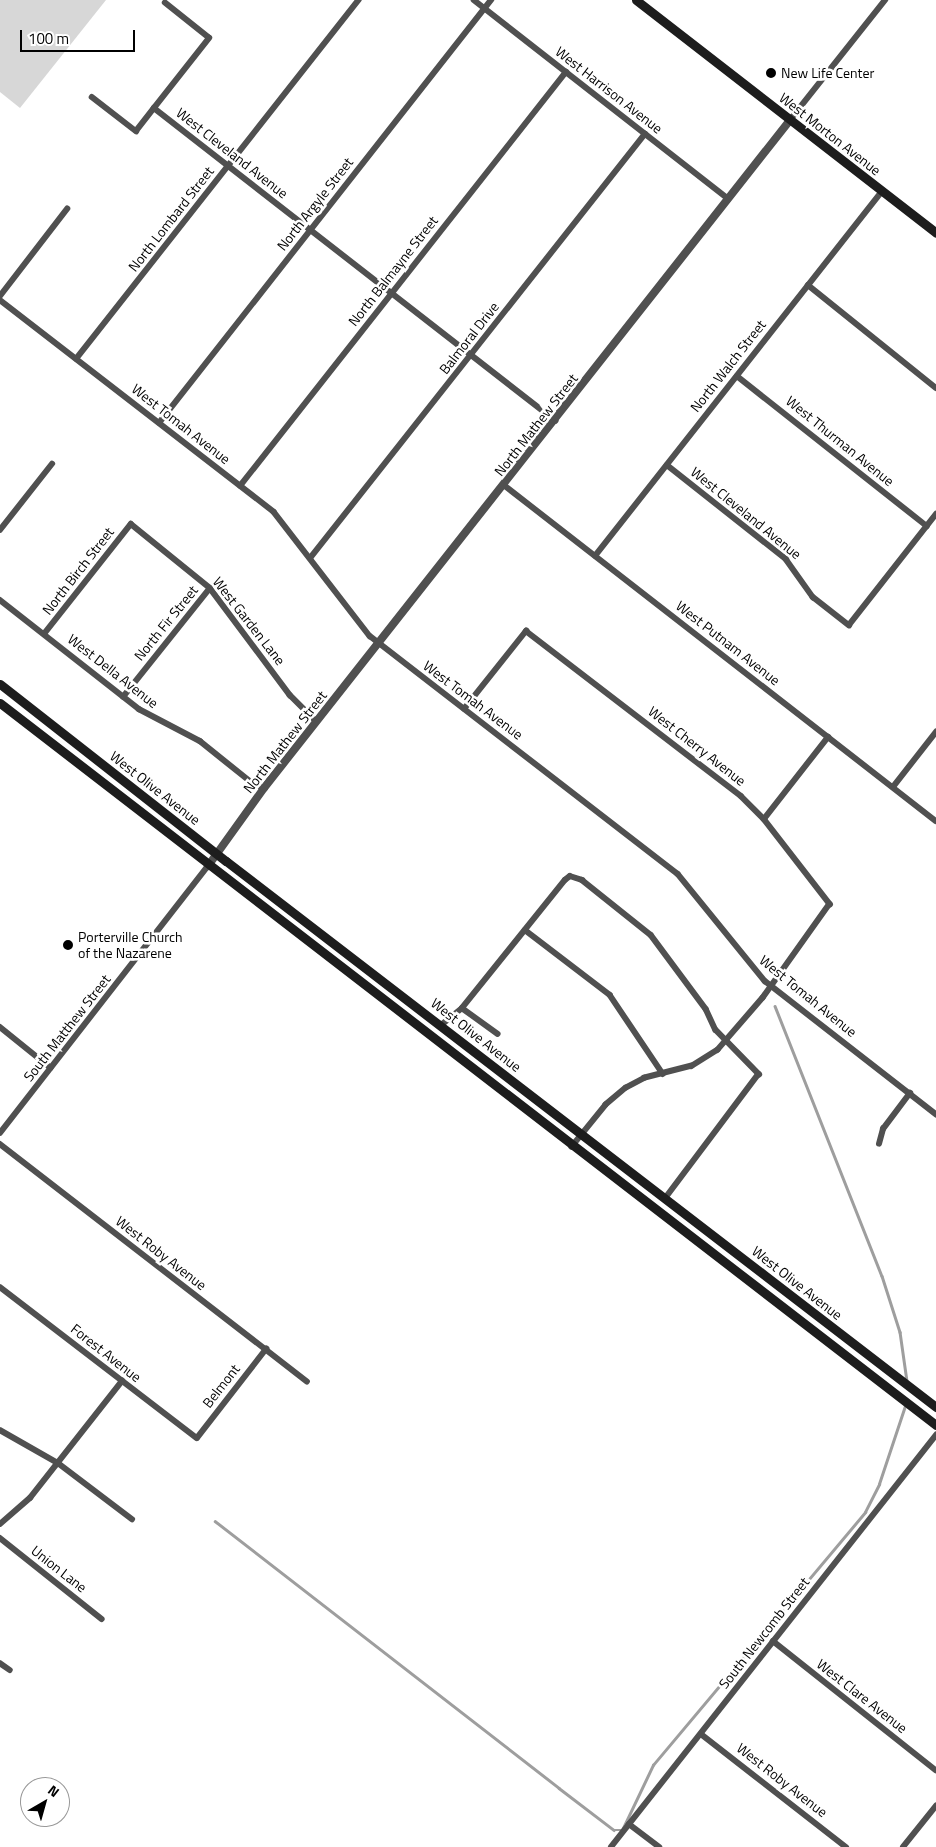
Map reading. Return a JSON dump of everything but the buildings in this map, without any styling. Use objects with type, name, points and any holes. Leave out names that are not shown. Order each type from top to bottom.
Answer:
[{"type":"main road","name":"West Morton Avenue","points":[[636,0],[936,233]]},
{"type":"main road","name":"West Olive Avenue","points":[[0,684],[217,854],[936,1407]]},
{"type":"main road","name":"West Olive Avenue","points":[[0,703],[572,1147],[936,1425]]},
{"type":"street","name":"North Lombard Street","points":[[76,359],[359,0]]},
{"type":"street","name":"West Harrison Avenue","points":[[474,0],[729,199]]},
{"type":"street","name":"North Argyle Street","points":[[159,423],[491,0]]},
{"type":"street","name":"North Mathew Street","points":[[208,866],[264,788],[316,721],[556,421],[885,0]]},
{"type":"street","points":[[92,96],[136,131],[209,38],[165,3]]},
{"type":"street","name":"North Balmayne Street","points":[[240,486],[566,72]]},
{"type":"street","name":"West Cleveland Avenue","points":[[154,108],[556,421]]},
{"type":"street","name":"Balmoral Drive","points":[[311,557],[646,134]]},
{"type":"street","name":"North Walch Street","points":[[595,556],[882,191]]},
{"type":"street","points":[[0,296],[67,209]]},
{"type":"street","points":[[808,285],[915,368],[936,388]]},
{"type":"street","name":"West Tomah Avenue","points":[[0,300],[282,519],[357,621],[379,644],[678,874],[703,901],[748,963],[770,986],[936,1114]]},
{"type":"street","name":"West Thurman Avenue","points":[[737,376],[927,526]]},
{"type":"street","points":[[0,530],[52,464]]},
{"type":"street","name":"West Cleveland Avenue","points":[[667,464],[786,558],[813,596],[849,626],[927,526]]},
{"type":"street","name":"West Putnam Avenue","points":[[504,486],[936,821]]},
{"type":"street","points":[[927,526],[936,514]]},
{"type":"street","name":"West Garden Lane","points":[[131,524],[210,588],[290,695],[316,721]]},
{"type":"street","name":"North Birch Street","points":[[44,634],[131,524]]},
{"type":"street","name":"North Fir Street","points":[[124,697],[210,588]]},
{"type":"street","name":"West Della Avenue","points":[[0,600],[124,697],[161,723],[200,741],[250,781],[264,788]]},
{"type":"street","name":"West Cherry Avenue","points":[[464,709],[526,631],[733,789],[764,819],[830,904],[770,986]]},
{"type":"street","points":[[892,787],[936,732]]},
{"type":"street","points":[[764,819],[828,737]]},
{"type":"street","name":"South Matthew Street","points":[[0,1134],[208,866]]},
{"type":"street","points":[[440,1026],[462,1008],[565,880],[570,876],[582,880],[661,947],[726,1042],[759,1074],[665,1199]]},
{"type":"street","points":[[525,930],[610,995],[663,1074]]},
{"type":"street","points":[[572,1147],[618,1094],[639,1081],[700,1062],[726,1042],[770,986]]},
{"type":"street","points":[[462,1008],[498,1034]]},
{"type":"street","points":[[0,1027],[51,1068]]},
{"type":"street","points":[[879,1144],[883,1129],[910,1093]]},
{"type":"street","name":"West Roby Avenue","points":[[0,1144],[307,1381]]},
{"type":"street","name":"Forest Avenue","points":[[0,1287],[197,1438]]},
{"type":"street","name":"Belmont","points":[[197,1438],[266,1349]]},
{"type":"street","points":[[0,1524],[30,1498],[122,1381]]},
{"type":"street","points":[[0,1430],[58,1463],[132,1519]]},
{"type":"street","name":"South Newcomb Street","points":[[611,1847],[936,1434]]},
{"type":"street","name":"Union Lane","points":[[0,1538],[102,1619]]},
{"type":"street","name":"West Clare Avenue","points":[[773,1642],[936,1770]]},
{"type":"street","points":[[0,1663],[10,1670]]},
{"type":"street","name":"West Roby Avenue","points":[[701,1734],[846,1847]]},
{"type":"street","points":[[903,1847],[936,1806]]},
{"type":"street","points":[[629,1824],[658,1847]]},
{"type":"shaded area","points":[[0,0],[106,0],[20,108],[0,92]]},
{"type":"waterway","points":[[775,1006],[882,1276],[900,1332],[907,1381]]},
{"type":"waterway","points":[[215,1521],[614,1830],[622,1830],[653,1765],[865,1512],[879,1484],[906,1403]]},
{"type":"place","name":"New Life Center","points":[[771,73]]},
{"type":"place","name":"Porterville Church of the Nazarene","points":[[68,945]]}]
